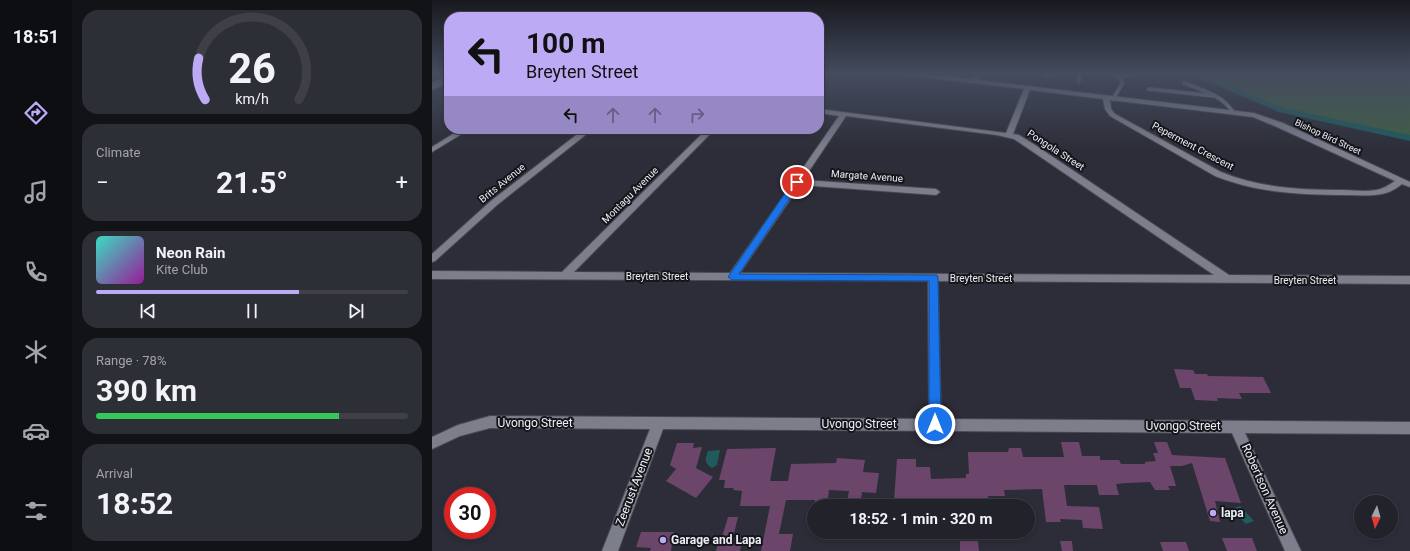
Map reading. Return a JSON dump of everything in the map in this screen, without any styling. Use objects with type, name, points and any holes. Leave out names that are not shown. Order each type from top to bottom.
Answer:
[{"type":"street","points":[[1009,135],[1024,99]]},
{"type":"street","name":"Peperment Crescent","points":[[1109,99],[1109,112],[1118,118],[1218,174],[1249,185],[1282,192],[1375,193],[1387,190],[1402,181]]},
{"type":"street","name":"Bishop Bird Street","points":[[1115,99],[1254,115],[1410,185]]},
{"type":"street","name":"Pongola Street","points":[[824,112],[1009,135],[1022,140],[1228,280]]},
{"type":"street","points":[[732,277],[844,114]]},
{"type":"street","points":[[432,150],[458,134]]},
{"type":"street","name":"Brits Avenue","points":[[432,259],[494,203],[583,134]]},
{"type":"street","name":"Montagu Avenue","points":[[564,276],[706,134]]},
{"type":"street","name":"Margate Avenue","points":[[797,182],[936,192]]},
{"type":"street","name":"Breyten Street","points":[[432,275],[1410,280]]},
{"type":"street","points":[[933,278],[935,424]]},
{"type":"street","name":"Uvongo Street","points":[[432,443],[458,431],[490,422],[1410,428]]},
{"type":"street","name":"Zeerust Avenue","points":[[610,551],[659,423]]},
{"type":"street","name":"Robertson Avenue","points":[[1236,427],[1293,551]]},
{"type":"lane","points":[[1219,99],[1231,106],[1233,112]]},
{"type":"shaded area","points":[[1255,99],[1410,99],[1410,138],[1282,110]]},
{"type":"shaded area","points":[[720,450],[717,465],[712,468],[706,461],[708,451]]},
{"type":"shaded area","points":[[1240,506],[1254,521],[1246,524],[1231,509]]},
{"type":"building","points":[[1174,369],[1193,370],[1195,374],[1207,374],[1208,376],[1263,377],[1271,393],[1239,393],[1242,399],[1217,398],[1218,401],[1195,400],[1191,388],[1180,388]]},
{"type":"building","points":[[1061,442],[1079,442],[1082,456],[1100,456],[1100,460],[1119,460],[1121,464],[1145,464],[1145,462],[1156,461],[1153,453],[1158,453],[1154,442],[1167,442],[1172,455],[1225,458],[1241,503],[1215,501],[1220,522],[1210,521],[1192,463],[1182,466],[1170,466],[1176,486],[1168,486],[1170,490],[1155,490],[1150,482],[1126,483],[1116,484],[1119,495],[1099,495],[1097,485],[1064,485],[1067,506],[1099,507],[1103,529],[1083,528],[1082,520],[1060,519],[1061,522],[1046,522],[1042,489],[1004,490],[1005,496],[988,496],[988,499],[894,499],[897,459],[916,459],[916,467],[930,467],[931,479],[966,478],[966,474],[969,474],[968,452],[1008,452],[1009,448],[1021,448],[1023,457],[1064,457]]},
{"type":"building","points":[[677,443],[694,443],[693,448],[702,447],[696,468],[713,477],[696,498],[666,481],[676,469],[670,465]]},
{"type":"building","points":[[776,448],[770,481],[788,481],[791,464],[836,463],[837,458],[865,460],[863,472],[879,473],[876,493],[862,492],[861,499],[847,499],[849,491],[829,490],[828,499],[786,500],[779,534],[793,534],[790,551],[761,551],[770,506],[740,506],[742,491],[733,490],[734,488],[724,488],[725,480],[719,480],[727,449]]},
{"type":"building","points":[[728,517],[738,517],[733,537],[743,537],[740,551],[716,551],[720,537],[722,537]]},
{"type":"building","points":[[641,532],[674,532],[671,551],[650,551],[651,548],[636,547]]},
{"type":"building","points":[[1222,538],[1252,538],[1257,551],[1227,551]]},
{"type":"building","points":[[960,541],[978,541],[979,551],[960,551]]},
{"type":"building","points":[[1060,541],[1072,541],[1073,551],[1062,551]]},
{"type":"building","points":[[1160,542],[1186,542],[1189,551],[1163,551]]},
{"type":"waterway","points":[[1255,99],[1282,110],[1410,138]]},
{"type":"place","name":"lapa","points":[[1213,513]]},
{"type":"place","name":"Garage and Lapa","points":[[663,540]]},
{"type":"route","points":[[797,182],[732,277],[933,278],[935,424]]}]
